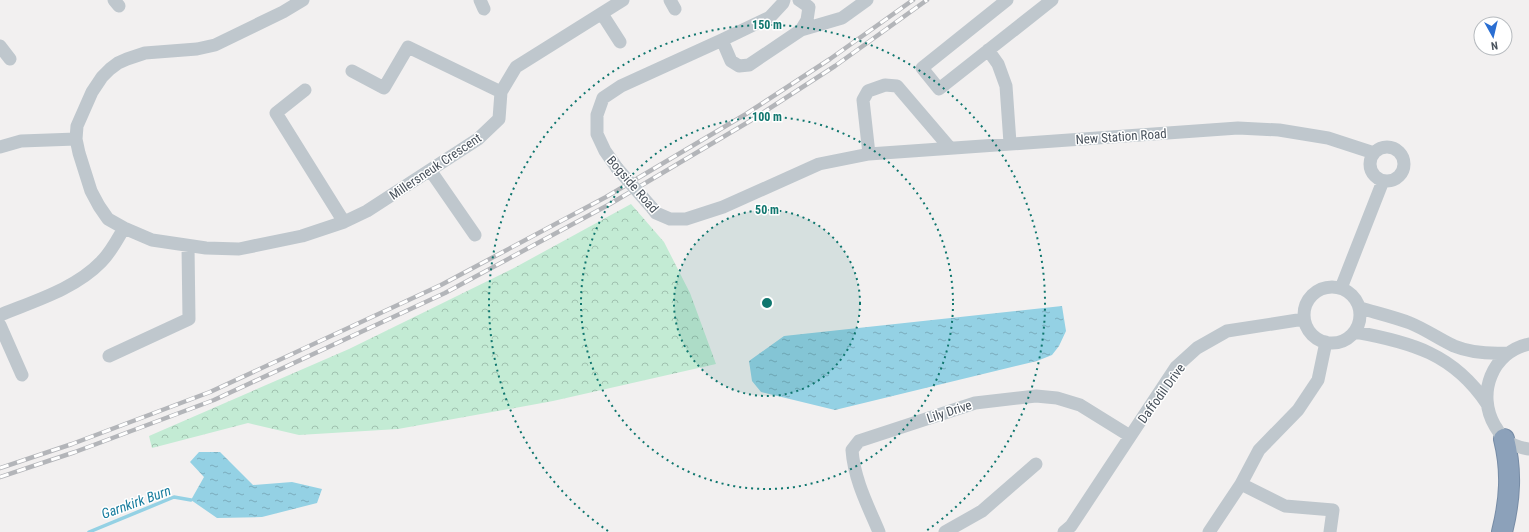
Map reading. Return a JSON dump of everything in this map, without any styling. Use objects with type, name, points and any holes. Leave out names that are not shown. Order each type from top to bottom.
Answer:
[{"type":"highway","points":[[1502,532],[1509,493],[1510,470],[1509,458],[1504,439]]},
{"type":"street","name":"Millersneuk Crescent","points":[[303,0],[283,12],[215,45],[197,49],[145,53],[118,63],[102,77],[92,92],[77,126],[76,139],[85,173],[99,206],[108,219],[124,228],[152,240],[188,246],[239,249],[302,236],[344,222],[367,211],[478,139],[499,119],[501,92],[516,67],[623,0]]},
{"type":"street","name":"Bogside Road","points":[[784,0],[770,17],[621,86],[603,98],[597,115],[597,134],[605,151],[617,168],[656,213],[670,219],[686,219],[723,207],[819,164],[867,154]]},
{"type":"street","points":[[722,40],[731,61],[739,66],[749,64],[801,30],[842,18],[867,0]]},
{"type":"street","points":[[1007,0],[922,68],[939,90],[1052,0]]},
{"type":"street","points":[[801,30],[807,20],[809,2]]},
{"type":"street","points":[[602,14],[620,42]]},
{"type":"street","points":[[0,46],[10,59]]},
{"type":"street","points":[[352,71],[384,88],[408,47],[501,92]]},
{"type":"street","points":[[988,50],[998,64],[1006,86],[1010,143]]},
{"type":"street","points":[[867,154],[863,100],[868,91],[885,85],[897,86],[950,148]]},
{"type":"street","points":[[305,90],[276,113],[344,222]]},
{"type":"street","name":"New Station Road","points":[[867,154],[1238,128],[1279,130],[1328,138],[1374,153]]},
{"type":"street","points":[[0,147],[21,141],[76,139]]},
{"type":"street","points":[[1383,147],[1394,148],[1403,156],[1405,161],[1402,172],[1399,177],[1388,181],[1383,181],[1373,174],[1371,169],[1371,158],[1374,153],[1383,147]]},
{"type":"street","points":[[430,170],[475,236]]},
{"type":"street","points":[[1341,288],[1383,181]]},
{"type":"street","points":[[0,315],[66,287],[84,275],[101,262],[113,248],[124,228]]},
{"type":"street","points":[[109,356],[189,319],[188,246]]},
{"type":"street","points":[[1332,286],[1341,288],[1353,296],[1360,308],[1361,317],[1359,325],[1348,339],[1339,343],[1320,341],[1312,336],[1307,328],[1304,319],[1304,309],[1308,300],[1314,293],[1322,288],[1332,286]]},
{"type":"street","points":[[1360,308],[1409,323],[1436,335],[1454,346],[1472,352],[1491,354],[1508,353]]},
{"type":"street","name":"Daffodil Drive","points":[[1064,532],[1071,526],[1176,367],[1197,348],[1227,331],[1304,319]]},
{"type":"street","points":[[0,325],[22,375]]},
{"type":"street","points":[[1355,332],[1389,338],[1423,350],[1440,358],[1457,370],[1476,388],[1487,404]]},
{"type":"street","points":[[1209,532],[1241,484],[1259,450],[1298,410],[1318,380],[1326,342]]},
{"type":"street","points":[[1529,344],[1522,345],[1508,353],[1497,363],[1490,376],[1487,389],[1487,404],[1490,418],[1504,439],[1523,448],[1529,449]]},
{"type":"street","name":"Lily Drive","points":[[879,532],[862,492],[852,462],[852,450],[859,441],[975,403],[1036,396],[1057,398],[1080,405],[1130,436]]},
{"type":"street","points":[[945,532],[982,511],[1036,464]]},
{"type":"street","points":[[1241,484],[1285,506],[1333,510],[1330,532]]},
{"type":"green space","points":[[631,204],[664,242],[690,293],[716,364],[553,401],[398,429],[299,435],[248,423],[152,448],[149,436],[349,349],[514,268]]},
{"type":"water","points":[[1062,306],[1066,331],[1059,346],[1052,355],[1037,361],[835,410],[761,392],[752,381],[749,361],[784,336]]},
{"type":"water","points":[[199,452],[220,452],[253,485],[292,482],[322,489],[317,503],[262,517],[217,518],[191,500],[204,477],[190,462]]},
{"type":"waterway","name":"Garnkirk Burn","points":[[89,532],[174,497],[191,500]]},
{"type":"railway","points":[[0,468],[72,444],[210,392],[441,285],[606,197],[746,114],[830,59],[913,0]]},
{"type":"railway","points":[[0,477],[75,452],[214,400],[445,293],[610,204],[750,121],[835,66],[927,0]]}]
